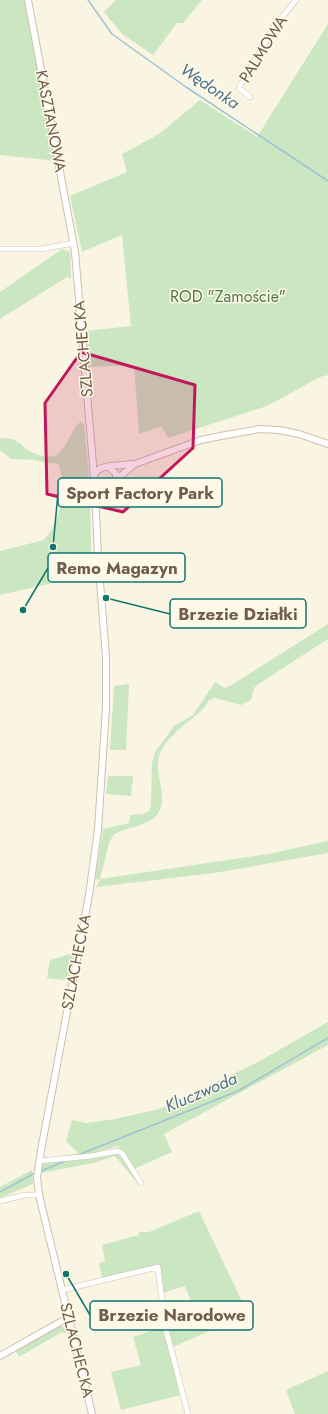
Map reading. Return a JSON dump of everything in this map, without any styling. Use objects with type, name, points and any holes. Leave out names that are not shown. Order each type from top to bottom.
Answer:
[{"type":"street","name":"KASZTANOWA","points":[[28,0],[74,243]]},
{"type":"street","name":"PALMOWA","points":[[250,97],[239,88],[274,27],[296,0]]},
{"type":"street","points":[[0,249],[41,249],[74,243]]},
{"type":"street","name":"SZLACHECKA","points":[[74,243],[96,503],[106,676],[98,830],[89,895],[37,1177],[39,1195],[92,1414]]},
{"type":"street","points":[[109,489],[100,488],[94,478],[97,470],[107,467],[135,464],[201,440],[260,429],[279,430],[299,434],[328,444]]},
{"type":"street","points":[[92,455],[114,471],[117,480]]},
{"type":"street","points":[[96,503],[115,484],[117,480],[135,464]]},
{"type":"street","points":[[39,1162],[91,1156],[111,1151],[118,1151],[122,1153],[141,1183]]},
{"type":"street","points":[[0,1201],[25,1195],[39,1195]]},
{"type":"street","points":[[62,1290],[158,1267],[165,1326],[188,1414]]},
{"type":"street","points":[[0,1356],[69,1317]]},
{"type":"highlighted area","points":[[81,352],[195,385],[193,448],[123,512],[47,494],[45,403]]},
{"type":"green space","points":[[0,0],[24,0],[56,161],[0,155]]},
{"type":"green space","points":[[116,0],[202,0],[183,23],[177,23],[153,55],[122,34],[104,12]]},
{"type":"green space","name":"ROD \"Zamoście\"","points":[[328,24],[328,375],[320,377],[267,406],[168,438],[161,426],[139,434],[134,365],[89,367],[86,331],[131,326],[122,235],[82,252],[70,196],[127,172],[122,154],[159,134],[200,100],[257,137]]},
{"type":"green space","points":[[62,249],[70,252],[71,279],[67,277],[0,319],[0,292]]},
{"type":"green space","points":[[80,422],[84,424],[92,504],[90,505],[92,574],[0,595],[0,551],[44,540],[52,529],[56,520],[62,494],[62,476],[57,463],[11,459],[0,450],[0,438],[14,440],[25,448],[47,457],[59,453]]},
{"type":"green space","points":[[328,624],[328,639],[260,683],[254,688],[251,700],[241,705],[215,698],[209,700],[205,707],[167,742],[159,756],[158,764],[162,798],[158,814],[147,822],[114,834],[109,843],[100,879],[268,854],[328,841],[328,853],[214,873],[96,887],[100,880],[95,879],[103,829],[129,823],[130,815],[143,814],[149,811],[151,806],[152,763],[155,752],[174,726],[193,715],[215,682],[225,688],[233,684]]},
{"type":"green space","points":[[129,684],[126,750],[110,750],[114,686]]},
{"type":"green space","points":[[108,776],[133,776],[131,796],[106,794]]},
{"type":"green space","points":[[73,953],[68,978],[63,980],[47,978],[50,960]]},
{"type":"green space","points":[[328,1022],[328,1045],[164,1134],[172,1152],[134,1169],[118,1146],[86,1155],[68,1156],[78,1153],[66,1141],[72,1120],[86,1123],[115,1119],[159,1109],[256,1063]]},
{"type":"green space","points":[[115,1152],[121,1157],[140,1184],[139,1185],[115,1156],[93,1163],[41,1173],[42,1163],[92,1159]]},
{"type":"green space","points":[[32,1170],[33,1184],[0,1198],[0,1187]]},
{"type":"green space","points":[[199,1211],[248,1314],[173,1347],[168,1330],[187,1320],[184,1305],[191,1301],[185,1286],[163,1293],[159,1267],[102,1278],[99,1263],[105,1261],[102,1245],[139,1235],[139,1232],[149,1232]]},
{"type":"green space","points":[[60,1326],[67,1328],[65,1333],[62,1332],[19,1357],[16,1351]]},
{"type":"green space","points":[[162,1327],[181,1395],[121,1410],[111,1372],[141,1365],[133,1337]]},
{"type":"green space","points":[[328,1371],[328,1414],[295,1414],[286,1390]]},
{"type":"waterway","name":"Wędonka","points":[[88,0],[112,34],[186,87],[328,181]]},
{"type":"waterway","name":"Kluczwoda","points":[[78,1155],[238,1091],[328,1038]]},
{"type":"waterway","name":"Kluczwoda","points":[[41,1171],[65,1161]]},
{"type":"waterway","name":"Kluczwoda","points":[[0,1192],[35,1173]]},
{"type":"place","name":"Sport Factory Park","points":[[53,547]]},
{"type":"place","name":"Brzezie Działki","points":[[106,598]]},
{"type":"place","name":"Remo Magazyn","points":[[23,610]]},
{"type":"place","name":"Brzezie Narodowe","points":[[66,1274]]}]
